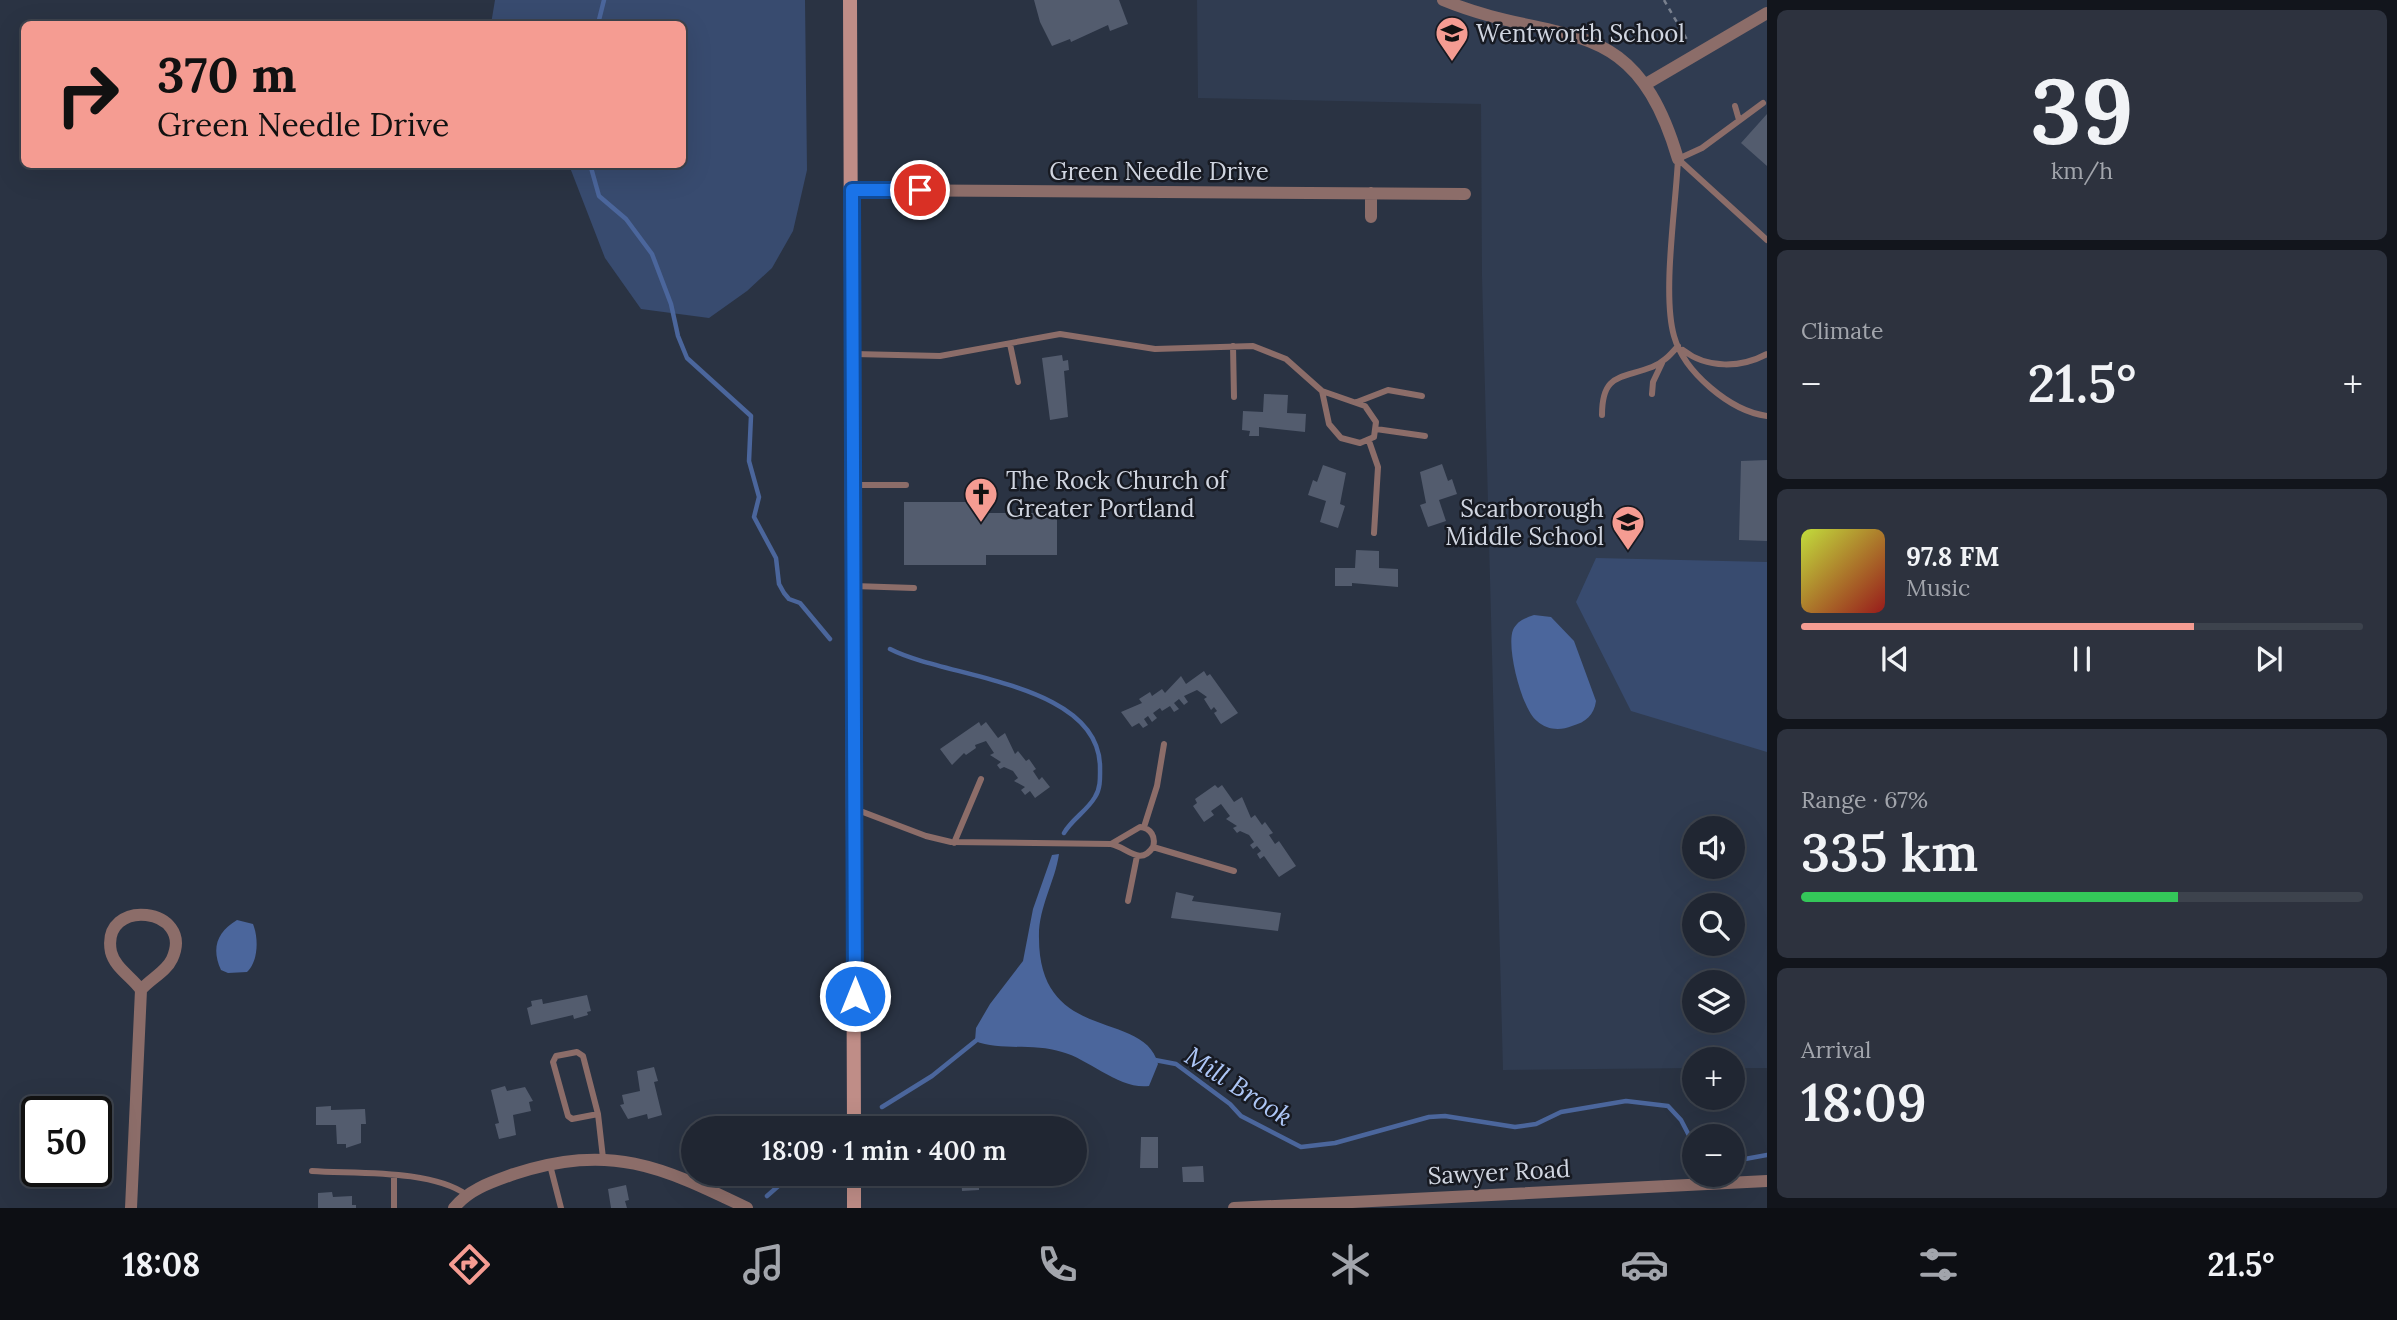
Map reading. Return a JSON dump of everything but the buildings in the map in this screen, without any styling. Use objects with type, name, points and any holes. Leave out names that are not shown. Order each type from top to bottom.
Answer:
[{"type":"main road","points":[[850,0],[854,354],[854,1116]]},
{"type":"main road","points":[[854,1186],[854,1208]]},
{"type":"street","points":[[1443,0],[1584,39],[1619,58],[1646,84],[1662,112],[1678,159]]},
{"type":"street","points":[[1646,84],[1744,30],[1767,13]]},
{"type":"street","name":"Green Needle Drive","points":[[852,190],[1465,194]]},
{"type":"street","points":[[1371,194],[1371,217]]},
{"type":"street","points":[[131,1208],[141,990],[114,960],[111,939],[122,921],[142,914],[162,920],[174,937],[175,947],[168,966],[141,990]]},
{"type":"street","points":[[454,1208],[467,1195],[495,1181],[550,1165],[603,1158],[659,1171],[747,1208]]},
{"type":"street","name":"Sawyer Road","points":[[1234,1208],[1767,1181]]},
{"type":"lane","points":[[1678,159],[1702,148],[1763,103]]},
{"type":"lane","points":[[1735,106],[1739,120]]},
{"type":"lane","points":[[1678,159],[1767,240]]},
{"type":"lane","points":[[1678,159],[1670,302],[1671,323],[1678,346],[1719,396],[1747,412],[1767,416]]},
{"type":"lane","points":[[854,354],[940,356],[1073,334],[1155,349],[1253,346],[1274,352],[1286,359],[1322,391],[1357,402],[1374,415],[1376,429],[1368,441],[1353,443],[1334,432],[1329,424],[1322,391]]},
{"type":"lane","points":[[1010,344],[1018,382]]},
{"type":"lane","points":[[1233,346],[1234,397]]},
{"type":"lane","points":[[1678,346],[1691,357],[1713,364],[1739,363],[1767,354]]},
{"type":"lane","points":[[1651,394],[1653,382],[1663,361],[1678,346]]},
{"type":"lane","points":[[1602,415],[1609,384],[1627,373],[1663,361]]},
{"type":"lane","points":[[1357,402],[1388,390],[1422,396]]},
{"type":"lane","points":[[1376,429],[1425,436]]},
{"type":"lane","points":[[1368,441],[1378,467],[1374,533]]},
{"type":"lane","points":[[854,485],[906,485]]},
{"type":"lane","points":[[854,586],[914,588]]},
{"type":"lane","points":[[1144,827],[1157,786],[1164,744]]},
{"type":"lane","points":[[954,843],[981,779]]},
{"type":"lane","points":[[855,810],[937,840],[954,843],[1111,844],[1137,856],[1147,855],[1153,847],[1154,837],[1144,827]]},
{"type":"lane","points":[[1111,844],[1133,828],[1144,827]]},
{"type":"lane","points":[[1153,847],[1234,871]]},
{"type":"lane","points":[[1128,901],[1137,856]]},
{"type":"lane","points":[[598,1114],[572,1119],[568,1116],[554,1062],[556,1056],[577,1052],[583,1056],[598,1114],[603,1158]]},
{"type":"lane","points":[[550,1165],[561,1208]]},
{"type":"lane","points":[[312,1171],[448,1183],[467,1195]]},
{"type":"lane","points":[[394,1177],[394,1208]]},
{"type":"path","points":[[1664,0],[1701,55]]},
{"type":"shaded area","points":[[495,0],[805,0],[807,170],[793,231],[772,268],[747,291],[709,318],[641,309],[605,258],[570,168],[686,168],[686,21],[492,21]]},
{"type":"shaded area","name":"Scarborough Middle School","points":[[1197,0],[1767,0],[1767,1068],[1745,1068],[1745,1047],[1682,1047],[1682,1068],[1503,1070],[1482,276],[1481,104],[1198,98]]},
{"type":"shaded area","points":[[1596,558],[1767,562],[1767,752],[1631,711],[1576,602]]},
{"type":"shaded area","points":[[1534,615],[1551,617],[1574,641],[1596,701],[1591,714],[1585,720],[1567,728],[1549,728],[1537,721],[1531,715],[1521,692],[1511,638],[1517,624]]},
{"type":"shaded area","points":[[1059,854],[1039,927],[1044,972],[1056,995],[1073,1010],[1134,1036],[1149,1047],[1158,1064],[1149,1086],[1138,1086],[1116,1079],[1072,1056],[1051,1049],[995,1046],[975,1041],[976,1028],[990,1004],[1023,961],[1033,909],[1052,855]]},
{"type":"shaded area","points":[[237,920],[253,924],[257,943],[255,956],[247,972],[228,973],[221,970],[216,948],[221,935]]},
{"type":"waterway","name":"Mill Brook","points":[[599,21],[604,0]]},
{"type":"waterway","name":"Mill Brook","points":[[591,168],[599,196],[626,219],[652,254],[687,358],[751,416],[749,461],[759,497],[754,517],[776,558],[779,584],[784,593],[789,599],[800,603],[830,639]]},
{"type":"waterway","name":"Mill Brook","points":[[890,649],[915,659],[1015,687],[1047,700],[1074,716],[1093,738],[1100,766],[1100,782],[1092,802],[1064,833]]},
{"type":"waterway","points":[[882,1107],[932,1076],[978,1039]]},
{"type":"waterway","name":"Mill Brook","points":[[1155,1060],[1176,1064],[1230,1104],[1241,1116],[1301,1147],[1335,1143],[1429,1117],[1445,1116],[1515,1127],[1536,1124],[1561,1112],[1626,1101],[1668,1106],[1683,1124]]},
{"type":"waterway","name":"Mill Brook","points":[[1745,1159],[1767,1155]]},
{"type":"waterway","points":[[767,1196],[778,1186]]},
{"type":"place","name":"Wentworth School","points":[[1452,63]]},
{"type":"place","name":"The Rock Church of Greater Portland","points":[[981,524]]},
{"type":"place","name":"Scarborough Middle School","points":[[1628,552]]},
{"type":"route","points":[[855,996],[852,190],[920,190]]}]
